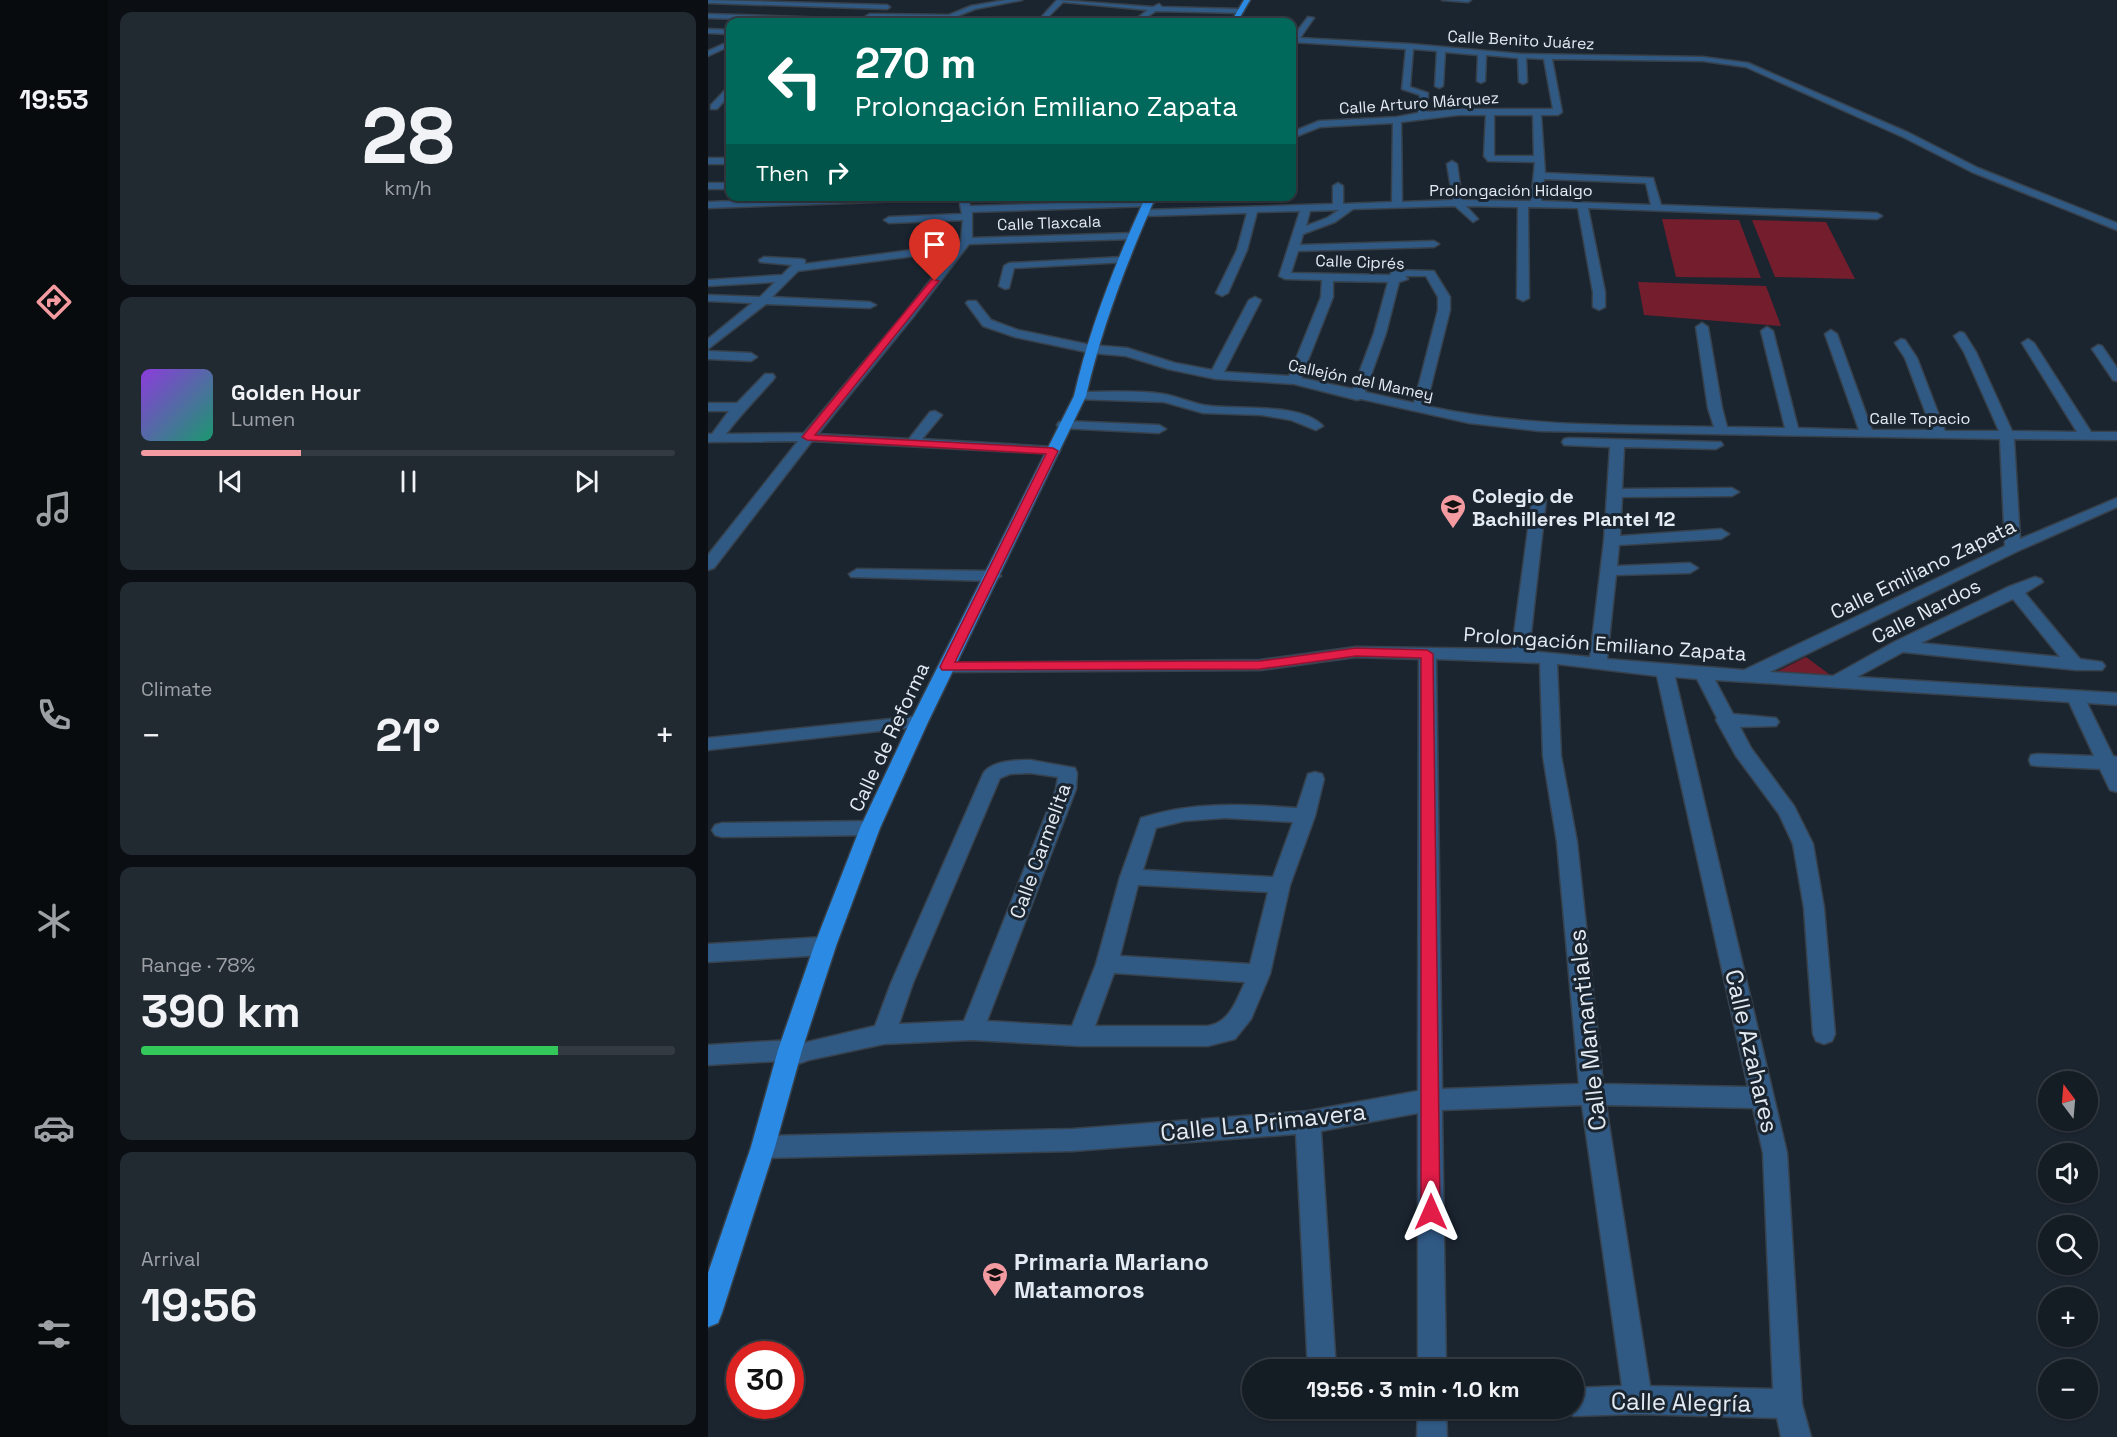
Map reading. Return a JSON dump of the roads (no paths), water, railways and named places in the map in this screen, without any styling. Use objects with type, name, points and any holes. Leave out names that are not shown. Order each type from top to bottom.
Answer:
[{"type":"main road","points":[[1237,18],[1247,0]]},
{"type":"main road","name":"Calle de Reforma","points":[[708,1313],[763,1147],[790,1053],[825,946],[870,828],[919,722],[993,576],[1064,424],[1080,396],[1091,349],[1122,260],[1148,204]]},
{"type":"street","points":[[932,18],[950,17],[974,7],[1019,0]]},
{"type":"street","points":[[1044,18],[1061,0],[1157,9],[1241,11]]},
{"type":"street","points":[[1142,18],[1157,9],[1165,0]]},
{"type":"street","points":[[1445,0],[1465,1]]},
{"type":"street","points":[[708,1],[890,5],[866,18]]},
{"type":"street","points":[[708,16],[758,18]]},
{"type":"street","points":[[870,16],[884,18]]},
{"type":"street","points":[[1296,36],[1310,18]]},
{"type":"street","points":[[708,31],[726,33]]},
{"type":"street","name":"Calle Benito Juárez","points":[[1296,40],[1410,46],[1522,56],[1693,58],[1748,65],[1906,135],[1985,174],[2117,227]]},
{"type":"street","points":[[712,57],[726,46]]},
{"type":"street","points":[[1410,46],[1406,89],[1424,93],[1422,115]]},
{"type":"street","points":[[1439,86],[1440,49]]},
{"type":"street","points":[[1481,81],[1482,53]]},
{"type":"street","points":[[1522,56],[1523,82]]},
{"type":"street","name":"Calle Arturo Márquez","points":[[1296,133],[1319,124],[1397,120],[1422,115],[1558,112],[1548,57]]},
{"type":"street","points":[[711,106],[726,93]]},
{"type":"street","points":[[711,106],[726,107]]},
{"type":"street","points":[[708,119],[726,108]]},
{"type":"street","points":[[1490,112],[1489,156],[1491,159],[1539,159]]},
{"type":"street","points":[[1536,204],[1540,176],[1537,113]]},
{"type":"street","points":[[1397,120],[1397,205]]},
{"type":"street","points":[[708,161],[726,161]]},
{"type":"street","points":[[1452,164],[1458,203],[1473,219]]},
{"type":"street","points":[[1540,176],[1650,180],[1657,208]]},
{"type":"street","points":[[708,186],[726,186]]},
{"type":"street","points":[[1338,186],[1338,207]]},
{"type":"street","points":[[708,205],[733,201]]},
{"type":"street","points":[[784,201],[964,205]]},
{"type":"street","name":"Prolongación Hidalgo","points":[[964,205],[1148,204],[1253,209],[1458,203],[1582,205],[1877,216]]},
{"type":"street","points":[[1523,204],[1523,298]]},
{"type":"street","points":[[889,220],[964,205]]},
{"type":"street","points":[[708,565],[807,437],[909,315],[963,244],[964,205]]},
{"type":"street","points":[[1582,205],[1599,292],[1599,307]]},
{"type":"street","points":[[1298,232],[1331,220],[1350,206]]},
{"type":"street","points":[[1306,208],[1293,248],[1434,244]]},
{"type":"street","points":[[1222,293],[1242,250],[1253,209]]},
{"type":"street","name":"Calle Tlaxcala","points":[[764,260],[799,265],[963,244],[1133,236]]},
{"type":"street","name":"Calle Ciprés","points":[[1293,248],[1285,276],[1432,277],[1444,297],[1444,310],[1419,409]]},
{"type":"street","points":[[1005,286],[1009,266],[1018,264],[1122,260]]},
{"type":"street","points":[[708,345],[761,302],[799,265]]},
{"type":"street","points":[[1357,396],[1380,333],[1394,276]]},
{"type":"street","points":[[708,283],[787,278]]},
{"type":"street","points":[[1294,380],[1327,297],[1328,278]]},
{"type":"street","points":[[708,298],[870,305]]},
{"type":"street","points":[[1216,375],[1255,300]]},
{"type":"street","name":"Callejón del Mamey","points":[[972,303],[987,323],[1015,333],[1091,349],[1127,352],[1172,366],[1216,375],[1294,380],[1357,396],[1469,419],[1539,427],[1722,430]]},
{"type":"street","points":[[1702,327],[1715,408],[1722,430]]},
{"type":"street","points":[[1767,331],[1792,431]]},
{"type":"street","points":[[1831,334],[1868,434]]},
{"type":"street","points":[[1959,336],[1970,352],[2007,435],[2013,548]]},
{"type":"street","points":[[1901,343],[1911,358],[1940,434]]},
{"type":"street","points":[[2028,343],[2086,435]]},
{"type":"street","points":[[2098,349],[2117,377]]},
{"type":"street","points":[[708,355],[751,357]]},
{"type":"street","points":[[712,438],[769,377]]},
{"type":"street","points":[[1080,396],[1165,398],[1203,410],[1261,411],[1294,417],[1316,426]]},
{"type":"street","points":[[708,407],[739,407]]},
{"type":"street","points":[[913,442],[935,415]]},
{"type":"street","points":[[1064,424],[1159,429]]},
{"type":"street","name":"Calle Topacio","points":[[1722,430],[2117,436]]},
{"type":"street","points":[[712,438],[807,437],[1053,451]]},
{"type":"street","points":[[1569,442],[1716,445]]},
{"type":"street","points":[[1598,663],[1612,541],[1617,444]]},
{"type":"street","points":[[1613,494],[1732,492]]},
{"type":"street","points":[[1520,655],[1539,500]]},
{"type":"street","name":"Calle Emiliano Zapata","points":[[1748,676],[2013,548],[2117,502]]},
{"type":"street","points":[[1612,541],[1721,534]]},
{"type":"street","points":[[1609,572],[1690,568]]},
{"type":"street","points":[[857,574],[993,576]]},
{"type":"street","name":"Calle Nardos","points":[[1837,681],[1900,646],[2035,582]]},
{"type":"street","points":[[2014,590],[2076,664]]},
{"type":"street","points":[[1900,646],[2096,666]]},
{"type":"street","name":"Prolongación Emiliano Zapata","points":[[946,667],[1260,665],[1356,652],[1520,655],[1703,674],[2117,699]]},
{"type":"street","points":[[1427,654],[1432,1359]]},
{"type":"street","name":"Calle Manantiales","points":[[1548,659],[1552,756],[1567,842],[1592,1095],[1638,1400]]},
{"type":"street","name":"Calle Azahares","points":[[1665,671],[1775,1153],[1788,1404],[1796,1437]]},
{"type":"street","points":[[1703,674],[1743,751],[1787,811],[1803,843],[1814,908],[1824,1034]]},
{"type":"street","points":[[2075,696],[2112,763],[2117,785]]},
{"type":"street","points":[[1725,720],[1770,722]]},
{"type":"street","points":[[708,744],[919,722]]},
{"type":"street","points":[[2038,760],[2112,763]]},
{"type":"street","name":"Calle Carmelita","points":[[884,1034],[902,983],[992,774],[1002,768],[1050,768],[1068,773],[1066,789],[972,1029]]},
{"type":"street","points":[[708,1054],[790,1053],[884,1034],[972,1029],[1080,1036],[1208,1036],[1227,1032],[1243,1012],[1259,974],[1280,885],[1305,816],[1315,779]]},
{"type":"street","points":[[1080,1036],[1107,964],[1130,877],[1148,824],[1162,817],[1178,814],[1258,812],[1305,816]]},
{"type":"street","points":[[722,830],[870,828]]},
{"type":"street","points":[[1130,877],[1280,885]]},
{"type":"street","points":[[708,953],[825,946]]},
{"type":"street","points":[[1107,964],[1259,974]]},
{"type":"street","name":"Calle La Primavera","points":[[763,1147],[1073,1140],[1308,1122],[1430,1100],[1592,1095],[1762,1098]]},
{"type":"street","points":[[1308,1122],[1321,1359]]},
{"type":"street","name":"Calle Alegría","points":[[1584,1402],[1638,1400],[1788,1404]]},
{"type":"street","points":[[1432,1419],[1432,1437]]},
{"type":"place","name":"Colegio de Bachilleres Plantel 12","points":[[1453,530]]},
{"type":"place","name":"Primaria Mariano Matamoros","points":[[995,1298]]}]
